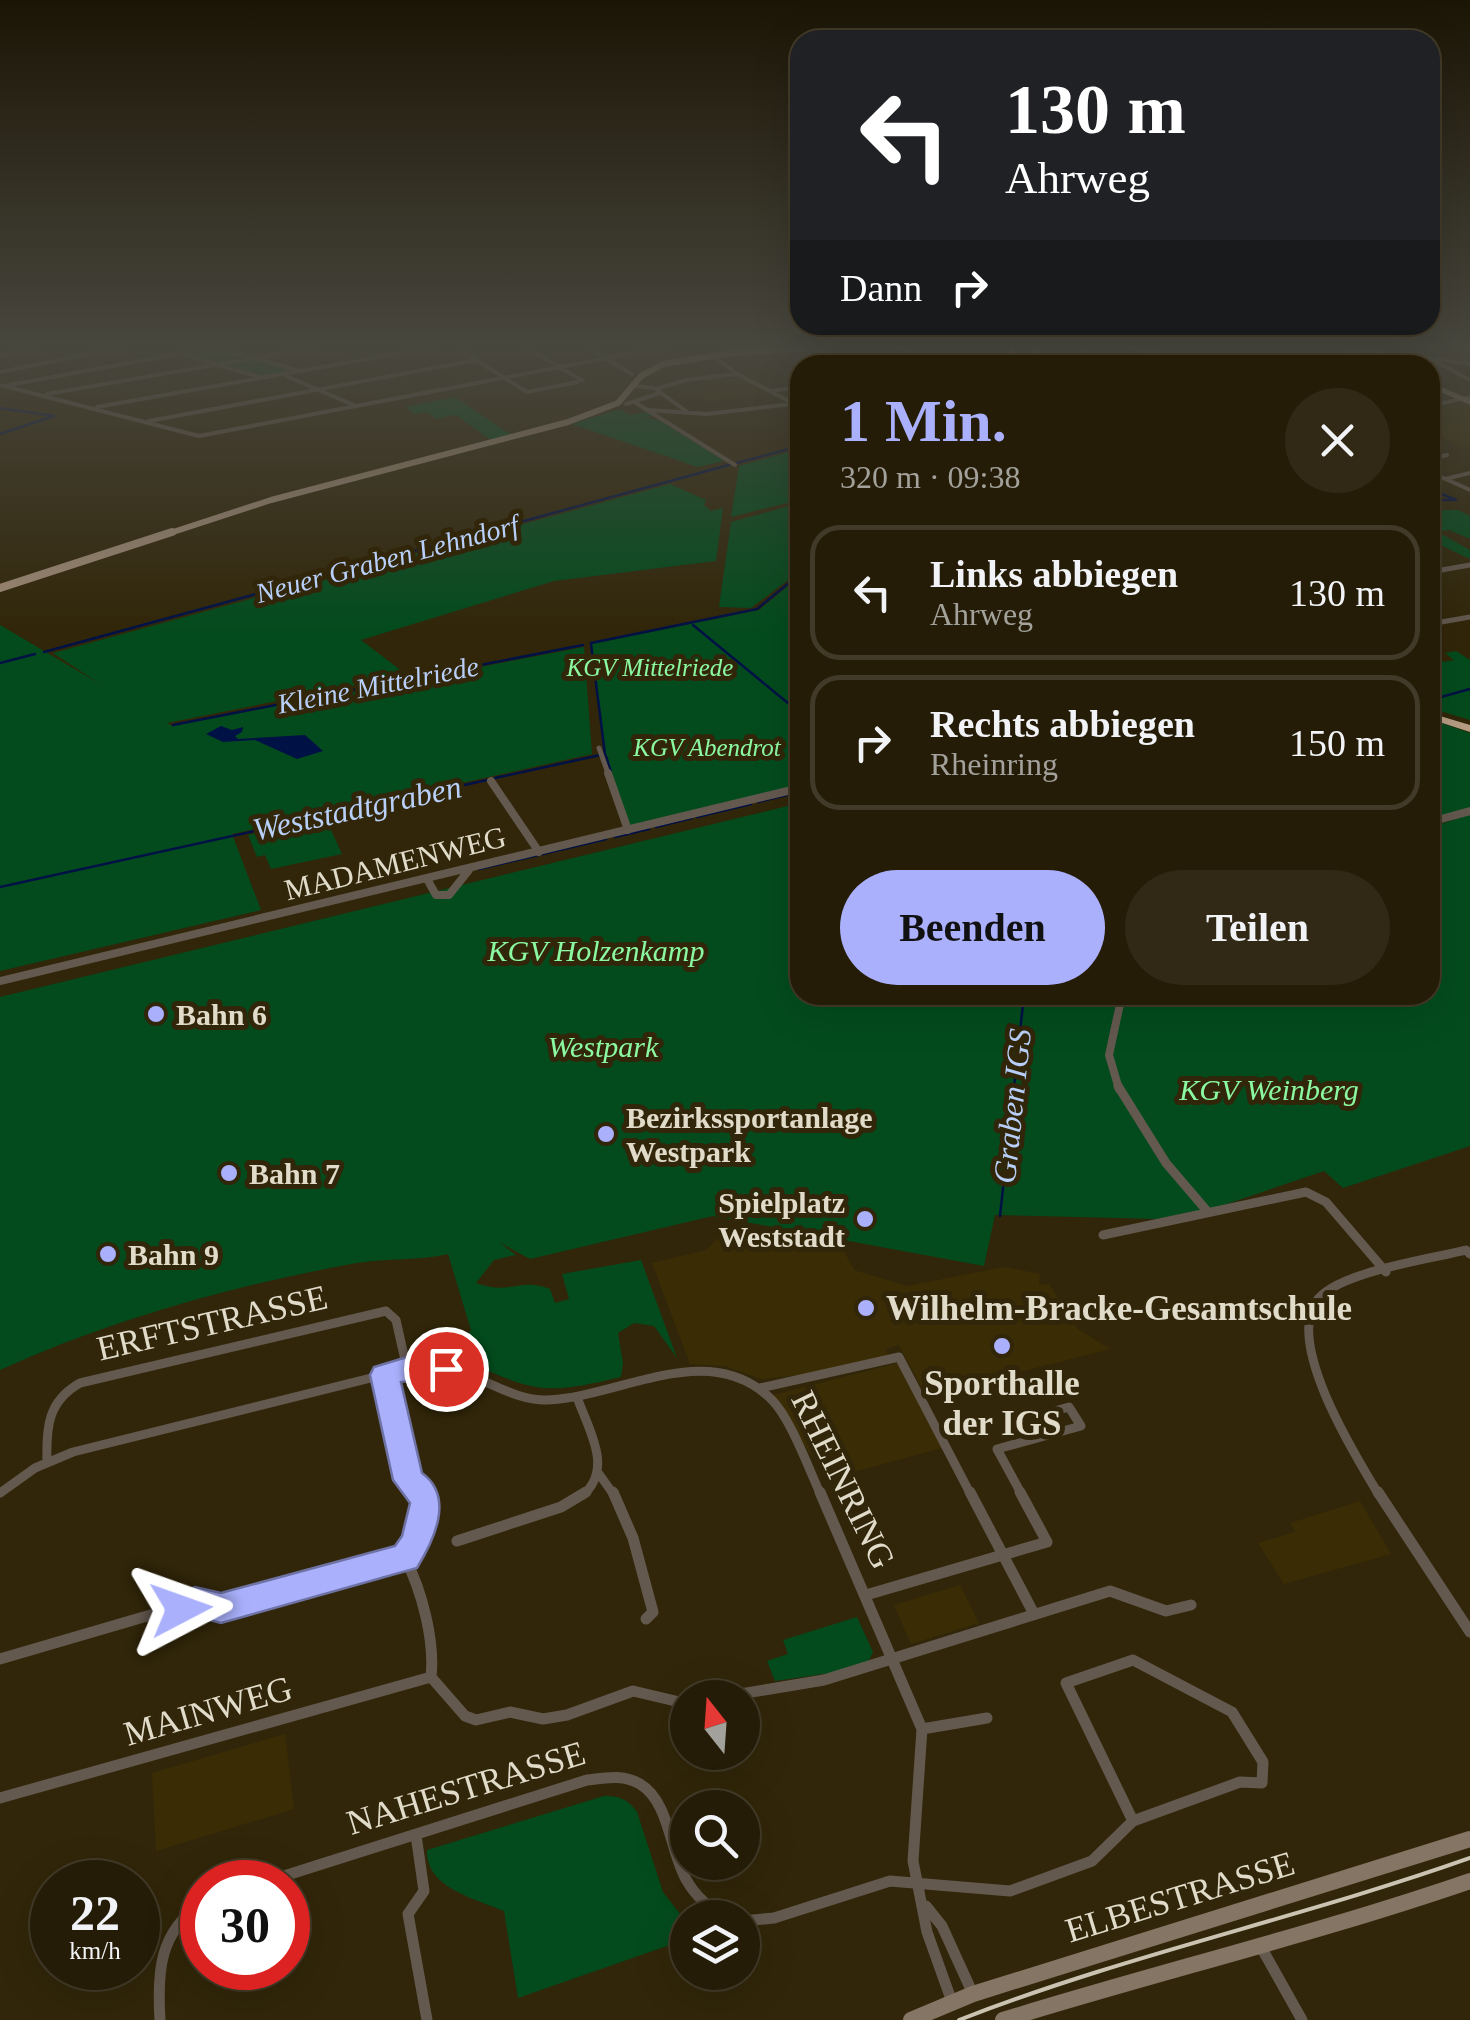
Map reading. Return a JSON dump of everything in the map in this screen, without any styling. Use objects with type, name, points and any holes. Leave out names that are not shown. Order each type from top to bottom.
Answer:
[{"type":"highway","points":[[1440,717],[1470,726]]},
{"type":"main road","points":[[0,588],[271,500],[495,441]]},
{"type":"street","points":[[701,441],[735,465]]},
{"type":"street","points":[[1440,457],[1447,455]]},
{"type":"street","points":[[1445,479],[1470,473]]},
{"type":"street","points":[[1440,477],[1470,490]]},
{"type":"street","points":[[1440,570],[1470,565]]},
{"type":"street","points":[[1440,622],[1470,618]]},
{"type":"street","points":[[599,748],[628,830]]},
{"type":"street","points":[[491,781],[539,852]]},
{"type":"street","name":"MADAMENWEG","points":[[0,981],[790,790]]},
{"type":"street","points":[[1440,819],[1470,811]]},
{"type":"street","points":[[426,879],[436,895],[457,892],[472,868]]},
{"type":"street","points":[[1120,1005],[1109,1056],[1114,1078],[1159,1152],[1207,1211]]},
{"type":"street","points":[[1103,1235],[1166,1224],[1295,1192],[1314,1194],[1386,1272]]},
{"type":"street","points":[[1470,1254],[1466,1250],[1342,1284],[1319,1298],[1307,1314],[1306,1338],[1336,1414],[1386,1512],[1470,1632]]},
{"type":"street","name":"ERFTSTRASSE","points":[[47,1461],[46,1424],[52,1405],[80,1383],[386,1311],[396,1320],[407,1369]]},
{"type":"street","points":[[760,1388],[899,1356],[1034,1614]]},
{"type":"street","name":"RHEINRING","points":[[0,1493],[47,1461],[407,1369],[459,1372],[527,1398],[577,1397],[694,1370],[728,1373],[760,1388],[786,1416],[922,1729],[922,1763],[912,1840],[916,1881],[927,1932],[952,2002]]},
{"type":"street","points":[[0,1660],[195,1602],[221,1608],[405,1558],[417,1540],[426,1503],[419,1488],[408,1480],[384,1375]]},
{"type":"street","points":[[577,1397],[598,1474],[614,1488],[653,1612],[646,1619]]},
{"type":"street","points":[[866,1595],[1047,1542],[996,1449],[1054,1433]]},
{"type":"street","points":[[457,1540],[477,1530],[569,1505],[592,1490],[598,1474]]},
{"type":"street","points":[[405,1558],[420,1589],[423,1620],[434,1652],[432,1677],[465,1716],[476,1720],[510,1712],[543,1718],[567,1715],[633,1691],[670,1700]]},
{"type":"street","points":[[760,1689],[790,1688],[1110,1591],[1166,1612],[1191,1604]]},
{"type":"street","points":[[760,1919],[880,1884],[916,1881],[1010,1891],[1092,1861],[1133,1822],[1240,1782],[1262,1784],[1264,1762],[1232,1712],[1133,1660],[1066,1683],[1133,1822]]},
{"type":"street","name":"MAINWEG","points":[[0,1798],[432,1677]]},
{"type":"street","points":[[922,1729],[987,1718]]},
{"type":"street","name":"NAHESTRASSE","points":[[310,1868],[587,1780],[627,1777],[642,1783],[654,1796],[690,1890],[700,1900]]},
{"type":"street","points":[[416,1835],[424,1886],[422,1896],[408,1914],[426,2020]]},
{"type":"street","name":"ELBESTRASSE","points":[[911,2020],[973,1994],[1470,1839]]},
{"type":"street","name":"ELBESTRASSE","points":[[1003,2020],[1048,2004],[1358,1920],[1470,1880]]},
{"type":"street","name":"RHEINRING","points":[[923,1903],[942,1926],[973,1994]]},
{"type":"street","points":[[160,2020],[160,1952],[180,1918]]},
{"type":"street","points":[[1261,1946],[1302,2020]]},
{"type":"shaded area","points":[[1449,441],[1470,441],[1470,446],[1460,448]]},
{"type":"shaded area","points":[[221,726],[232,730],[243,727],[235,736],[238,739],[305,735],[323,751],[297,759],[255,740],[223,742],[206,734]]},
{"type":"shaded area","name":"Wilhelm-Bracke-Gesamtschule","points":[[731,1226],[835,1243],[843,1249],[854,1270],[907,1286],[1005,1267],[1040,1274],[1039,1285],[1049,1284],[1078,1329],[1110,1349],[926,1396],[899,1345],[885,1349],[889,1356],[818,1373],[761,1379],[725,1366],[690,1364],[652,1263],[706,1250]]},
{"type":"shaded area","points":[[898,1363],[942,1448],[828,1479],[770,1396]]},
{"type":"shaded area","points":[[1360,1501],[1391,1554],[1284,1584],[1258,1543],[1295,1532],[1290,1523]]},
{"type":"shaded area","points":[[960,1585],[979,1623],[911,1644],[894,1605]]},
{"type":"shaded area","points":[[285,1734],[294,1809],[156,1851],[152,1773]]},
{"type":"green space","points":[[623,441],[693,441],[724,461],[698,467]]},
{"type":"green space","points":[[790,452],[790,502],[731,517],[739,466]]},
{"type":"green space","points":[[670,484],[706,500],[704,505],[711,511],[723,508],[716,561],[554,581],[361,640],[407,675],[167,723],[172,726],[584,647],[592,754],[232,834],[261,910],[0,971],[0,625],[100,684],[53,653]]},
{"type":"green space","points":[[790,506],[790,579],[751,608],[719,607],[731,522]]},
{"type":"green space","points":[[1440,510],[1458,510],[1470,516],[1470,539],[1449,530],[1440,532]]},
{"type":"green space","points":[[1440,533],[1470,550],[1470,559],[1440,545]]},
{"type":"green space","points":[[790,584],[790,787],[629,826],[604,748],[592,644],[759,610]]},
{"type":"green space","points":[[1456,651],[1470,660],[1470,720],[1440,711],[1440,659],[1454,660],[1445,653]]},
{"type":"green space","points":[[1440,722],[1470,733],[1470,809],[1440,817]]},
{"type":"green space","name":"Westpark","points":[[790,805],[790,1005],[1440,1005],[1440,824],[1470,814],[1470,1146],[1343,1188],[1324,1171],[1221,1206],[1158,1219],[995,1215],[984,1266],[713,1216],[530,1259],[499,1242],[516,1255],[494,1260],[476,1283],[498,1288],[539,1286],[550,1289],[555,1303],[569,1299],[562,1274],[641,1260],[677,1358],[654,1326],[634,1323],[618,1333],[621,1377],[574,1387],[526,1385],[466,1361],[462,1340],[471,1330],[448,1254],[357,1263],[220,1293],[86,1335],[0,1370],[0,997]]},
{"type":"green space","points":[[326,819],[342,854],[271,869],[265,855],[257,857],[248,835]]},
{"type":"green space","points":[[857,1617],[873,1652],[868,1662],[837,1672],[775,1681],[767,1661],[788,1654],[783,1640]]},
{"type":"green space","points":[[604,1796],[623,1799],[637,1812],[663,1892],[670,1901],[670,1945],[518,1998],[504,1911],[443,1883],[434,1874],[427,1850]]},
{"type":"waterway","name":"Neuer Graben Lehndorf","points":[[737,463],[790,449]]},
{"type":"waterway","name":"Neuer Graben Lehndorf","points":[[44,652],[729,465]]},
{"type":"waterway","points":[[1440,493],[1456,500]]},
{"type":"waterway","points":[[1440,500],[1455,500]]},
{"type":"waterway","name":"Kleine Mittelriede","points":[[591,643],[757,609],[790,582]]},
{"type":"waterway","name":"Graben IGS","points":[[693,625],[790,705]]},
{"type":"waterway","name":"Weststadtgraben","points":[[495,778],[605,754],[591,644]]},
{"type":"waterway","name":"Kleine Mittelriede","points":[[173,725],[583,645]]},
{"type":"waterway","name":"Neuer Graben Lehndorf","points":[[0,663],[35,654]]},
{"type":"waterway","points":[[1440,697],[1470,689]]},
{"type":"waterway","points":[[606,756],[611,772]]},
{"type":"waterway","name":"Weststadtgraben","points":[[0,887],[487,780]]},
{"type":"waterway","points":[[758,802],[790,794]]},
{"type":"waterway","points":[[697,817],[751,804]]},
{"type":"waterway","points":[[656,827],[692,818]]},
{"type":"waterway","points":[[615,837],[649,829]]},
{"type":"waterway","points":[[479,869],[606,839]]},
{"type":"waterway","name":"Graben IGS","points":[[1000,1216],[1023,1005]]},
{"type":"tram line","points":[[959,2020],[1085,1976],[1470,1858]]},
{"type":"place","name":"Bahn 6","points":[[156,1014]]},
{"type":"place","name":"Bezirkssportanlage Westpark","points":[[606,1134]]},
{"type":"place","name":"Bahn 7","points":[[229,1173]]},
{"type":"place","name":"Spielplatz Weststadt","points":[[865,1219]]},
{"type":"place","name":"Bahn 9","points":[[108,1254]]},
{"type":"place","name":"Wilhelm-Bracke-Gesamtschule","points":[[866,1308]]},
{"type":"place","name":"Sporthalle der IGS","points":[[1002,1346]]},
{"type":"route","points":[[181,1609],[195,1602],[221,1608],[405,1558],[417,1540],[426,1503],[419,1488],[408,1480],[384,1375],[407,1369],[446,1369]]},
{"type":"park label","name":"KGV Mittelriede","points":[[650,667]]},
{"type":"park label","name":"KGV Abendrot","points":[[707,747]]},
{"type":"park label","name":"KGV Holzenkamp","points":[[596,950]]},
{"type":"park label","name":"KGV Weinberg","points":[[1269,1089]]}]
